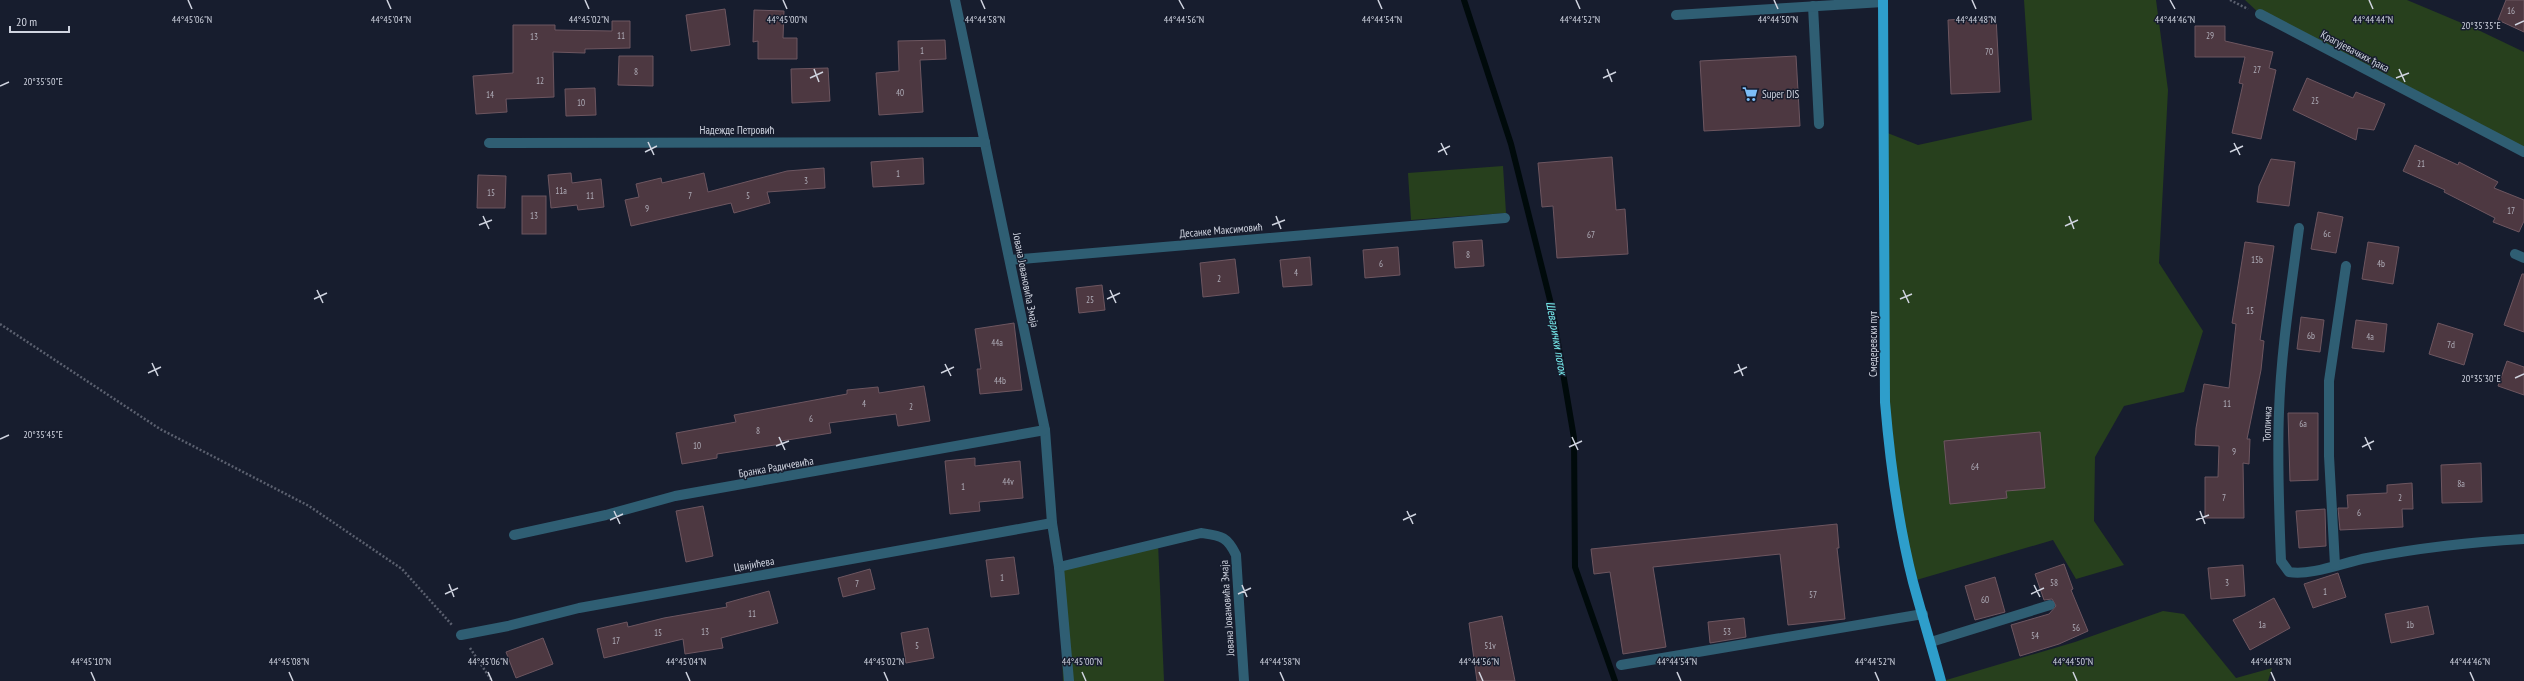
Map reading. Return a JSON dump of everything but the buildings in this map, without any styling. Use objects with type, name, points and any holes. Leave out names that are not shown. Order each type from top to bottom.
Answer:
[{"type":"main road","name":"Смедеревски пут","points":[[1884,1],[1885,402],[1895,496],[1913,581],[1942,681]]},
{"type":"street","name":"Јована Јовановића Змаја","points":[[955,0],[1045,430],[1052,523],[1059,566],[1069,681]]},
{"type":"street","points":[[1676,15],[1884,1]]},
{"type":"street","points":[[1813,6],[1819,124]]},
{"type":"street","name":"Крагујевачких ђака","points":[[2260,14],[2524,152]]},
{"type":"street","name":"Надежде Петровић","points":[[490,143],[985,142]]},
{"type":"street","name":"Десанке Максимовић","points":[[1010,260],[1505,218]]},
{"type":"street","name":"Топличка","points":[[2299,228],[2285,332],[2279,411],[2277,476],[2281,561],[2289,572],[2296,573],[2409,552],[2524,539]]},
{"type":"street","points":[[2335,565],[2329,456],[2329,395],[2333,349],[2346,266]]},
{"type":"street","name":"Бранка Радичевића","points":[[514,535],[606,515],[675,496],[1045,430]]},
{"type":"street","name":"Цвијићева","points":[[461,635],[508,626],[579,608],[1052,523]]},
{"type":"street","name":"Јована Јовановића Змаја","points":[[1059,566],[1201,533],[1223,536],[1232,547],[1236,555],[1244,681]]},
{"type":"street","points":[[1931,642],[2050,605]]},
{"type":"street","points":[[1621,664],[1923,614]]},
{"type":"path","points":[[2230,0],[2260,14]]},
{"type":"path","points":[[0,324],[160,429],[309,506],[402,569],[461,635],[492,681]]},
{"type":"green space","points":[[2024,0],[2156,0],[2168,90],[2159,263],[2203,331],[2184,392],[2124,406],[2095,457],[2094,521],[2124,565],[2076,579],[2053,540],[1913,581],[1890,456],[1885,132],[1918,145],[2032,120]]},
{"type":"green space","points":[[2245,0],[2407,0],[2476,29],[2524,52],[2524,152],[2260,14]]},
{"type":"green space","points":[[1503,166],[1506,213],[1411,220],[1408,173]]},
{"type":"green space","points":[[1158,543],[1164,681],[1063,681],[1059,567]]},
{"type":"green space","points":[[2163,611],[2184,614],[2236,678],[2272,668],[2268,681],[1943,681],[2075,642]]},
{"type":"waterway","name":"Шеварички поток","points":[[1464,0],[1511,144],[1552,308],[1574,438],[1575,567],[1615,681]]},
{"type":"place","name":"Super DIS","points":[[1750,94]]}]
